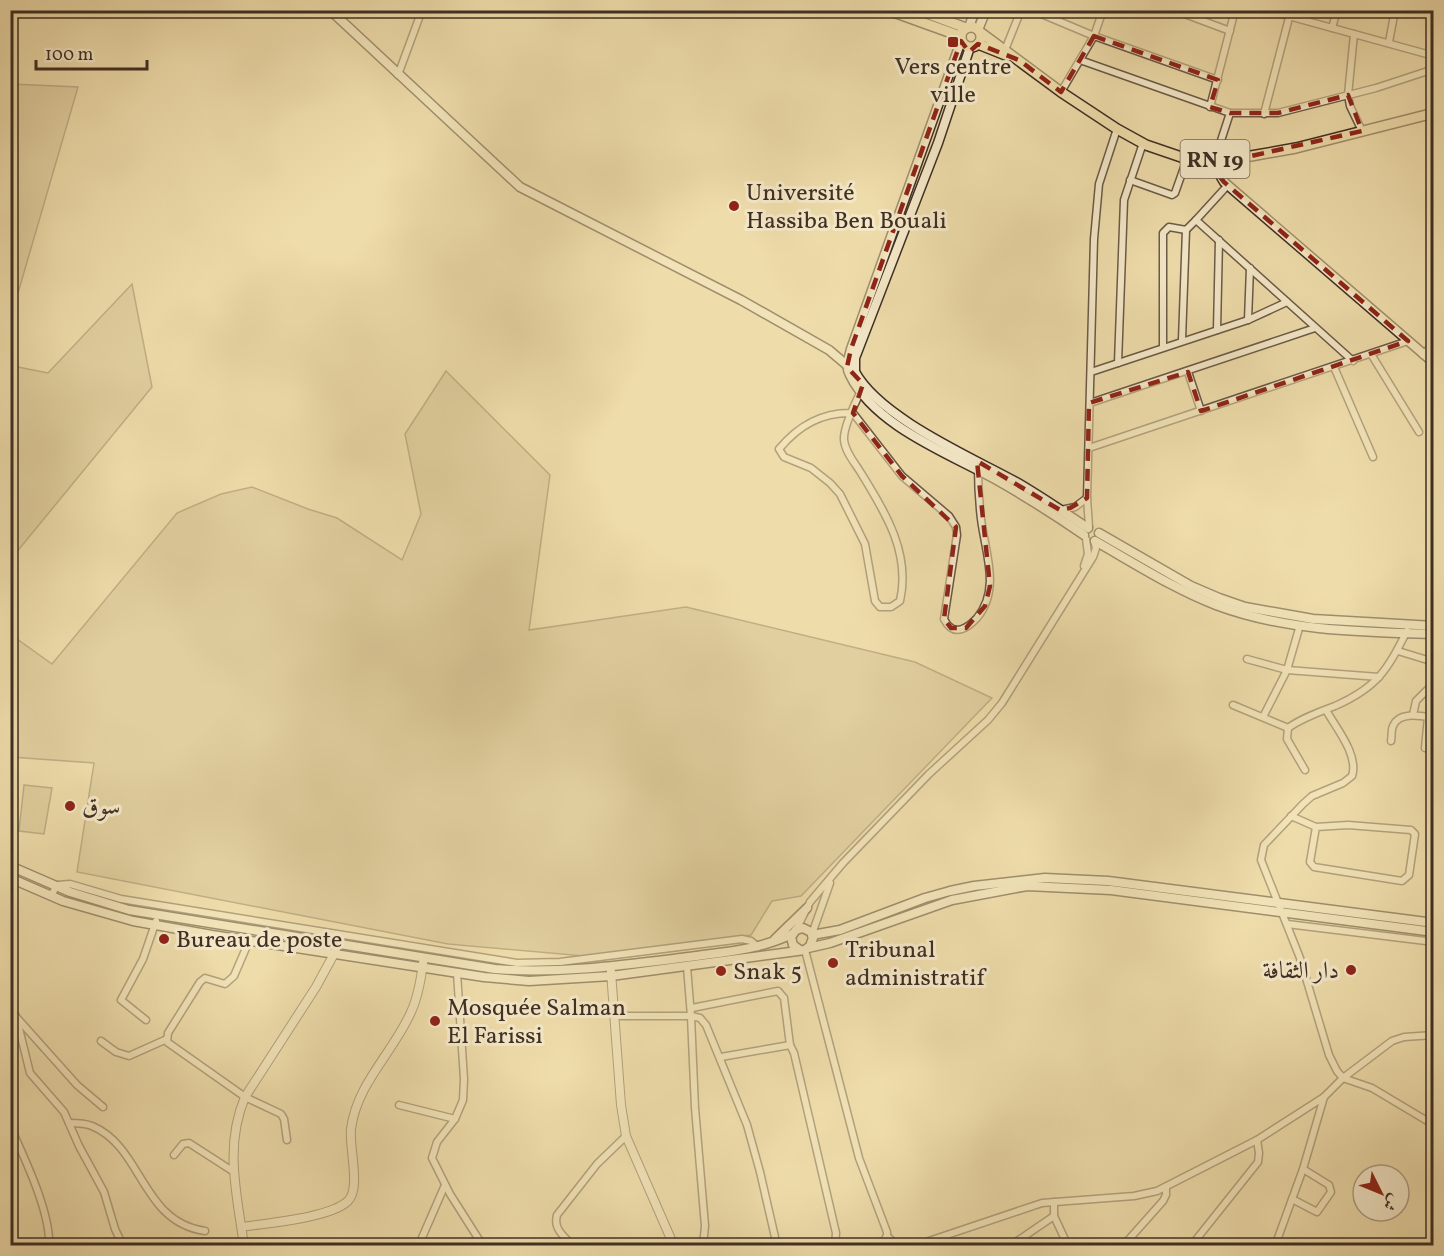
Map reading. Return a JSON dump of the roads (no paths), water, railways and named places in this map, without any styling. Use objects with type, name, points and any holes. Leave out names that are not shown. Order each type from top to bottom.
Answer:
[{"type":"main road","points":[[330,10],[520,187],[741,300],[829,350],[851,370]]},
{"type":"main road","name":"RN 19","points":[[888,10],[970,36],[1005,50],[1061,92],[1117,129],[1143,143],[1187,159],[1251,156],[1296,148],[1434,113]]},
{"type":"main road","name":"RN 19","points":[[918,10],[1019,60]]},
{"type":"main road","points":[[975,10],[970,36],[938,143],[850,375],[889,419],[923,441],[978,465],[1060,510],[1091,535]]},
{"type":"main road","points":[[970,36],[986,10]]},
{"type":"main road","points":[[1215,159],[1218,175],[1227,186],[1434,363]]},
{"type":"main road","points":[[1023,491],[1091,535],[1216,605],[1299,625],[1341,630],[1408,629],[1434,626]]},
{"type":"main road","points":[[1189,589],[1245,607],[1290,616],[1434,634]]},
{"type":"main road","points":[[10,866],[94,901],[158,915],[495,969],[611,972],[759,947],[804,928],[812,935],[813,941],[804,949]]},
{"type":"main road","points":[[10,878],[51,896],[109,915],[154,926],[422,968],[529,981],[687,967],[804,949],[837,941],[952,900],[1047,882],[1434,932]]},
{"type":"main road","points":[[812,935],[840,930],[950,891],[974,886],[1047,882],[1108,881],[1434,923]]},
{"type":"main road","points":[[770,944],[807,908]]},
{"type":"main road","points":[[794,932],[791,943],[804,949]]},
{"type":"street","points":[[398,75],[422,10]]},
{"type":"street","points":[[1005,50],[1021,10]]},
{"type":"street","points":[[1032,10],[1094,36],[1218,80]]},
{"type":"street","points":[[1061,92],[1094,36],[1103,10]]},
{"type":"street","points":[[1174,10],[1230,31]]},
{"type":"street","points":[[1210,107],[1235,10]]},
{"type":"street","points":[[1267,10],[1291,13],[1332,28],[1434,56]]},
{"type":"street","points":[[1332,28],[1337,10]]},
{"type":"street","points":[[1389,42],[1395,10]]},
{"type":"street","points":[[1264,114],[1291,13]]},
{"type":"street","points":[[1354,34],[1348,95],[1350,106],[1362,131]]},
{"type":"street","points":[[1080,60],[1230,113],[1264,114],[1278,113],[1348,95],[1434,69]]},
{"type":"street","points":[[1215,159],[1230,113]]},
{"type":"street","points":[[794,932],[807,908],[843,863],[888,815],[996,712],[1081,575],[1091,535],[1087,498],[1094,239],[1098,195],[1104,166],[1117,129]]},
{"type":"street","points":[[1118,363],[1124,200],[1143,143]]},
{"type":"street","points":[[1130,180],[1172,195],[1175,193],[1187,159]]},
{"type":"street","points":[[1182,340],[1186,230],[1227,186]]},
{"type":"street","points":[[1196,220],[1353,361]]},
{"type":"street","points":[[1163,347],[1163,233],[1169,227],[1186,230]]},
{"type":"street","points":[[1217,330],[1219,240]]},
{"type":"street","points":[[1248,320],[1250,268]]},
{"type":"street","points":[[1091,372],[1248,320],[1287,302]]},
{"type":"street","points":[[1090,403],[1316,328]]},
{"type":"street","points":[[1089,448],[1408,341]]},
{"type":"street","points":[[1423,355],[1434,343]]},
{"type":"street","points":[[1371,354],[1419,432]]},
{"type":"street","points":[[1334,367],[1373,457]]},
{"type":"street","points":[[1188,372],[1201,411]]},
{"type":"street","points":[[863,388],[852,413],[846,428],[844,445],[880,503],[902,555],[903,575],[900,601],[895,605],[880,607],[875,601],[865,544],[840,494],[818,472],[784,457],[779,452],[783,444],[811,420],[836,412],[852,413],[902,476],[954,522],[957,535],[944,619],[954,630],[966,628],[981,613],[990,586],[981,519],[978,465]]},
{"type":"street","points":[[1060,510],[1075,507],[1087,498]]},
{"type":"street","points":[[1263,717],[1287,670],[1299,625]]},
{"type":"street","points":[[1233,705],[1288,728],[1362,692],[1379,677],[1398,651],[1408,629]]},
{"type":"street","points":[[1398,651],[1434,662]]},
{"type":"street","points":[[1246,659],[1287,670],[1379,677]]},
{"type":"street","points":[[1413,715],[1416,700],[1434,683]]},
{"type":"street","points":[[1326,710],[1351,755],[1353,772],[1349,780],[1312,796],[1268,839],[1261,851],[1263,870],[1287,924],[1312,995],[1329,1055],[1343,1078],[1372,1088],[1434,1125]]},
{"type":"street","points":[[1391,741],[1393,724],[1401,717],[1413,715],[1431,717],[1425,748]]},
{"type":"street","points":[[1288,728],[1287,739],[1305,770]]},
{"type":"street","points":[[1292,816],[1316,827],[1348,825],[1411,830],[1415,834],[1409,875],[1402,881],[1311,866],[1316,827]]},
{"type":"street","points":[[812,935],[831,879]]},
{"type":"street","points":[[51,896],[56,886],[70,884],[121,898],[517,963],[560,962],[742,939],[751,940],[759,947]]},
{"type":"street","points":[[146,1020],[121,1000],[143,958],[158,915]]},
{"type":"street","points":[[1287,924],[1434,942]]},
{"type":"street","points":[[244,1245],[234,1172],[233,1138],[238,1114],[245,1097],[316,987],[334,954],[339,934]]},
{"type":"street","points":[[101,1041],[116,1052],[129,1056],[167,1040],[180,1013],[200,982],[205,978],[225,984],[231,980],[249,941]]},
{"type":"street","points":[[804,949],[859,1158],[887,1236],[897,1245]]},
{"type":"street","points":[[242,1227],[324,1213],[342,1205],[350,1198],[353,1191],[351,1132],[355,1111],[364,1088],[411,1013],[423,958]]},
{"type":"street","points":[[687,967],[692,1012],[694,1096],[705,1226],[703,1245]]},
{"type":"street","points":[[611,972],[621,1105],[626,1136],[674,1245]]},
{"type":"street","points":[[457,973],[464,1079],[463,1101],[456,1119],[437,1142],[432,1154],[434,1165],[445,1185],[483,1245]]},
{"type":"street","points":[[615,1017],[692,1012],[778,991],[784,998],[790,1045],[794,1053],[836,1233],[835,1245]]},
{"type":"street","points":[[10,1007],[40,1046],[77,1085],[103,1107]]},
{"type":"street","points":[[692,1012],[706,1025],[747,1125],[777,1245]]},
{"type":"street","points":[[16,1016],[30,1073],[64,1112],[104,1192],[112,1220],[123,1245]]},
{"type":"street","points":[[914,1245],[1042,1203],[1146,1195],[1166,1187],[1257,1140],[1324,1097],[1343,1078],[1392,1041],[1404,1037],[1434,1035]]},
{"type":"street","points":[[167,1040],[172,1047],[245,1097],[280,1114],[284,1119],[287,1140]]},
{"type":"street","points":[[721,1058],[790,1045]]},
{"type":"street","points":[[1275,1245],[1303,1169],[1324,1097]]},
{"type":"street","points":[[399,1105],[456,1119]]},
{"type":"street","points":[[69,1123],[93,1126],[104,1133],[127,1158],[167,1215],[183,1225],[205,1231]]},
{"type":"street","points":[[10,1126],[29,1168],[42,1207],[49,1232],[49,1245]]},
{"type":"street","points":[[573,1245],[558,1230],[555,1222],[557,1215],[597,1164],[626,1136]]},
{"type":"street","points":[[1191,1245],[1258,1162],[1257,1140]]},
{"type":"street","points":[[174,1155],[183,1144],[189,1143],[234,1172]]},
{"type":"street","points":[[1292,1199],[1317,1212],[1331,1192],[1329,1185],[1303,1169]]},
{"type":"street","points":[[416,1245],[421,1240],[445,1185]]},
{"type":"street","points":[[1123,1245],[1163,1201],[1166,1187]]},
{"type":"street","points":[[1054,1202],[1054,1216],[1068,1245]]},
{"type":"street","points":[[1010,1245],[1054,1216]]},
{"type":"street","points":[[879,1245],[887,1236]]},
{"type":"place","name":"Vers centre ville","points":[[953,42]]},
{"type":"place","name":"Université Hassiba Ben Bouali","points":[[734,206]]},
{"type":"place","name":"سوق","points":[[70,806]]},
{"type":"place","name":"Bureau de poste","points":[[164,939]]},
{"type":"place","name":"Tribunal administratif","points":[[833,963]]},
{"type":"place","name":"دار الثقافة","points":[[1351,970]]},
{"type":"place","name":"Snak 5","points":[[721,971]]},
{"type":"place","name":"Mosquée Salman El Farissi","points":[[435,1021]]}]
